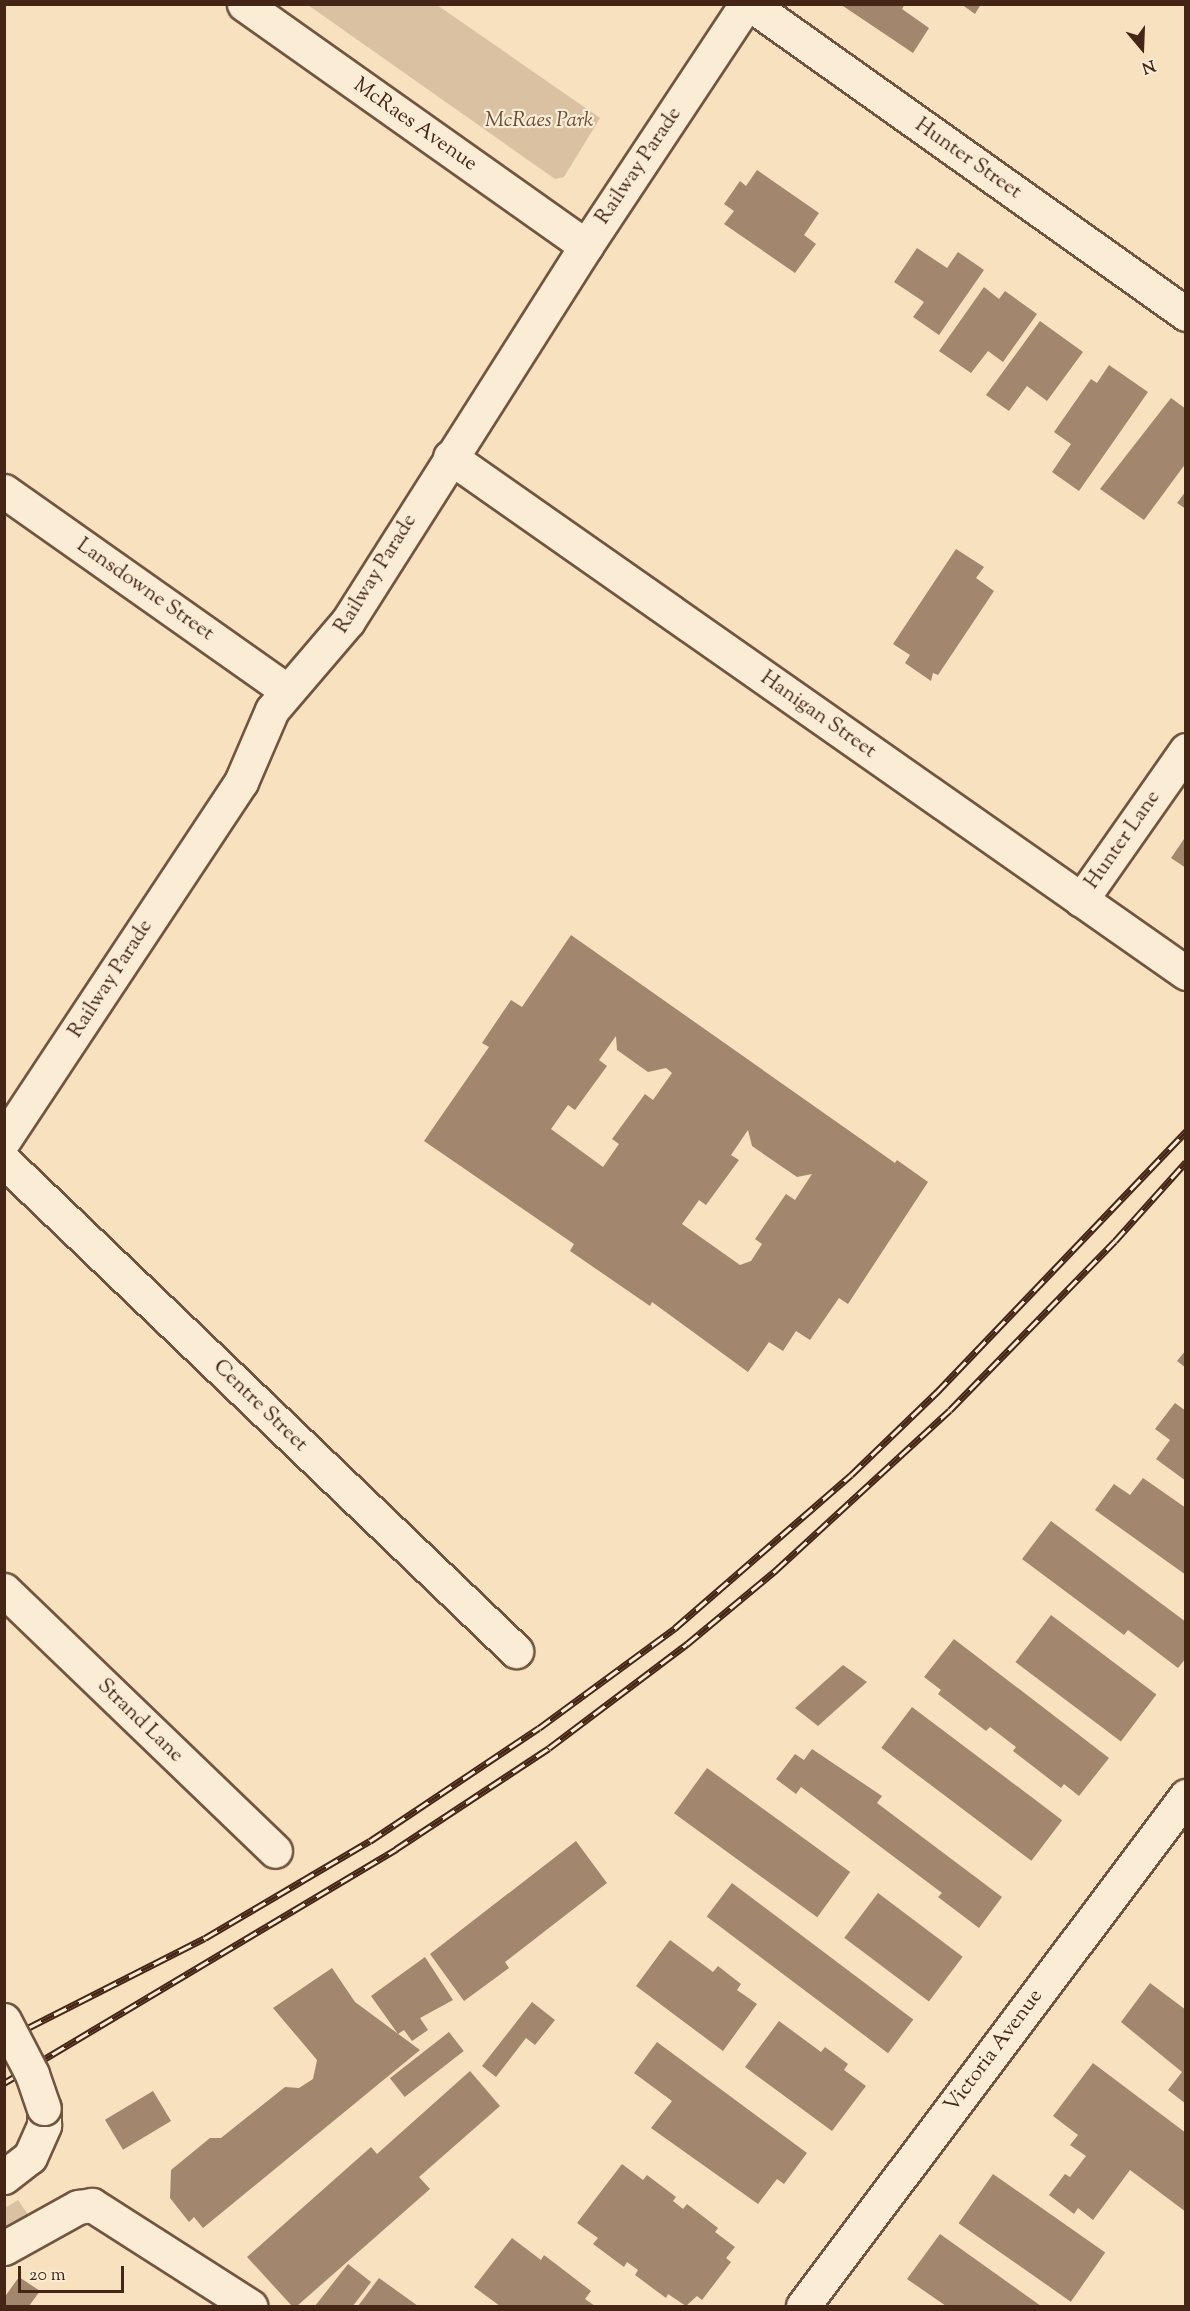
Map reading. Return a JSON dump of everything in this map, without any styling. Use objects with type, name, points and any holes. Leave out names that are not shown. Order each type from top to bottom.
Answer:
[{"type":"street","name":"McRaes Avenue","points":[[244,4],[586,246]]},
{"type":"street","name":"Railway Parade","points":[[4,1140],[242,782],[272,710],[286,690],[348,621],[586,246],[748,4]]},
{"type":"street","name":"Hunter Street","points":[[748,4],[1185,314]]},
{"type":"street","name":"Hanigan Street","points":[[450,457],[1185,973]]},
{"type":"street","name":"Lansdowne Street","points":[[4,491],[286,690]]},
{"type":"street","name":"Hunter Lane","points":[[1081,900],[1185,750]]},
{"type":"street","name":"Centre Street","points":[[4,1161],[516,1652]]},
{"type":"street","name":"Strand Lane","points":[[4,1590],[275,1851]]},
{"type":"street","name":"Victoria Avenue","points":[[803,2307],[1185,1796]]},
{"type":"street","points":[[4,2020],[32,2074],[44,2108],[44,2125],[30,2157],[4,2177]]},
{"type":"street","points":[[4,2248],[78,2206],[92,2205],[250,2307]]},
{"type":"green space","name":"McRaes Park","points":[[308,5],[437,5],[600,118],[564,177],[555,179]]},
{"type":"green space","points":[[18,2200],[29,2216],[5,2231],[5,2208]]},
{"type":"building","points":[[840,4],[905,4],[902,9],[929,28],[913,53]]},
{"type":"building","points":[[961,4],[981,4],[975,14]]},
{"type":"building","points":[[757,170],[819,213],[804,235],[816,244],[795,273],[724,224],[734,211],[724,204],[740,181],[746,186]]},
{"type":"building","points":[[917,248],[947,268],[958,252],[984,270],[939,335],[913,317],[924,302],[894,282]]},
{"type":"building","points":[[984,287],[999,299],[1005,291],[1037,314],[1003,362],[988,351],[971,373],[939,351]]},
{"type":"building","points":[[1040,321],[1083,352],[1047,401],[1027,386],[1009,411],[986,395]]},
{"type":"building","points":[[1109,365],[1148,392],[1079,491],[1052,472],[1071,444],[1054,432],[1091,379],[1097,383]]},
{"type":"building","points":[[1171,398],[1186,409],[1186,463],[1144,520],[1100,489]]},
{"type":"building","points":[[1186,491],[1186,509],[1177,503]]},
{"type":"building","points":[[956,549],[984,567],[976,578],[994,591],[938,675],[933,673],[931,681],[905,663],[910,655],[893,644]]},
{"type":"building","points":[[1186,836],[1186,868],[1171,858]]},
{"type":"building","points":[[571,935],[895,1163],[897,1160],[928,1182],[848,1304],[839,1298],[810,1340],[796,1331],[783,1351],[769,1342],[748,1372],[652,1302],[650,1306],[570,1251],[574,1244],[424,1141],[489,1047],[482,1043],[511,1000],[522,1007]],"holes":[[[616,1036],[617,1050],[648,1072],[666,1068],[672,1073],[653,1100],[645,1094],[612,1139],[619,1144],[603,1167],[551,1129],[568,1105],[575,1110],[607,1066],[599,1060]],[[748,1130],[752,1146],[797,1177],[812,1174],[795,1200],[786,1194],[755,1239],[762,1244],[751,1261],[740,1265],[682,1224],[699,1200],[706,1205],[739,1160],[731,1155]]]},
{"type":"building","points":[[1186,1350],[1186,1368],[1177,1361]]},
{"type":"building","points":[[1175,1403],[1186,1411],[1186,1481],[1156,1459],[1170,1440],[1155,1429]]},
{"type":"building","points":[[1143,1478],[1186,1508],[1186,1575],[1095,1510],[1114,1484],[1130,1495]]},
{"type":"building","points":[[1051,1521],[1186,1622],[1186,1658],[1178,1668],[1128,1630],[1124,1635],[1022,1559]]},
{"type":"building","points":[[1051,1615],[1156,1694],[1121,1742],[1015,1662]]},
{"type":"building","points":[[954,1639],[1109,1758],[1079,1796],[1064,1784],[1061,1788],[1013,1751],[1016,1747],[990,1727],[986,1731],[938,1694],[941,1690],[924,1677]]},
{"type":"building","points":[[843,1665],[867,1682],[818,1726],[795,1708]]},
{"type":"building","points":[[912,1707],[1062,1820],[1031,1861],[881,1748]]},
{"type":"building","points":[[812,1749],[882,1796],[877,1803],[1002,1897],[979,1928],[938,1897],[942,1893],[801,1787],[796,1794],[776,1779],[795,1754],[804,1760]]},
{"type":"building","points":[[707,1768],[850,1872],[817,1917],[674,1813]]},
{"type":"building","points":[[576,1841],[607,1883],[505,1962],[509,1968],[464,2001],[430,1954]]},
{"type":"building","points":[[732,1883],[913,2020],[888,2053],[707,1917]]},
{"type":"building","points":[[878,1893],[963,1957],[929,2002],[844,1938]]},
{"type":"building","points":[[670,1940],[713,1972],[718,1966],[741,1984],[737,1990],[757,2004],[723,2051],[636,1986]]},
{"type":"building","points":[[425,1957],[453,2000],[420,2018],[428,2030],[412,2041],[404,2030],[398,2034],[371,1996]]},
{"type":"building","points":[[332,1968],[355,2002],[420,2050],[203,2228],[194,2217],[189,2222],[170,2198],[171,2170],[210,2138],[221,2138],[285,2087],[299,2088],[313,2079],[317,2060],[273,2008]]},
{"type":"building","points":[[1150,1983],[1186,2010],[1186,2104],[1168,2090],[1182,2072],[1121,2022]]},
{"type":"building","points":[[532,2002],[555,2020],[535,2045],[526,2038],[496,2077],[482,2066]]},
{"type":"building","points":[[779,2021],[821,2052],[825,2047],[848,2064],[844,2070],[866,2086],[832,2131],[745,2067]]},
{"type":"building","points":[[449,2032],[464,2051],[405,2097],[390,2078]]},
{"type":"building","points":[[657,2042],[807,2153],[784,2184],[777,2179],[758,2204],[651,2128],[672,2101],[634,2073]]},
{"type":"building","points":[[1093,2063],[1186,2133],[1186,2212],[1130,2170],[1093,2220],[1078,2208],[1074,2214],[1049,2195],[1065,2174],[1070,2177],[1086,2156],[1070,2145],[1078,2135],[1053,2116]]},
{"type":"building","points":[[470,2071],[500,2106],[419,2177],[430,2189],[297,2306],[292,2306],[247,2257],[371,2147],[377,2154]]},
{"type":"building","points":[[153,2091],[171,2121],[123,2150],[105,2120]]},
{"type":"building","points":[[622,2164],[643,2180],[647,2175],[676,2197],[673,2201],[683,2209],[687,2204],[718,2228],[715,2232],[735,2247],[726,2258],[731,2262],[702,2300],[697,2296],[686,2306],[668,2294],[666,2298],[635,2275],[638,2270],[627,2262],[624,2267],[593,2244],[598,2238],[577,2223]]},
{"type":"building","points":[[993,2174],[1105,2253],[1071,2302],[959,2223]]},
{"type":"building","points":[[940,2234],[1041,2306],[946,2306],[907,2279]]},
{"type":"building","points":[[512,2238],[541,2260],[544,2255],[591,2291],[585,2299],[595,2306],[500,2306],[474,2287]]},
{"type":"building","points":[[348,2264],[371,2282],[353,2306],[315,2306]]},
{"type":"building","points":[[19,2277],[40,2291],[29,2306],[4,2306],[4,2298]]},
{"type":"building","points":[[379,2278],[418,2306],[358,2306]]},
{"type":"railway","points":[[4,2040],[205,1938],[370,1841],[539,1728],[675,1628],[851,1475],[937,1392],[1186,1131]]},
{"type":"railway","points":[[4,2083],[396,1849],[549,1748],[687,1644],[776,1570],[950,1410],[1115,1241],[1186,1162]]}]
